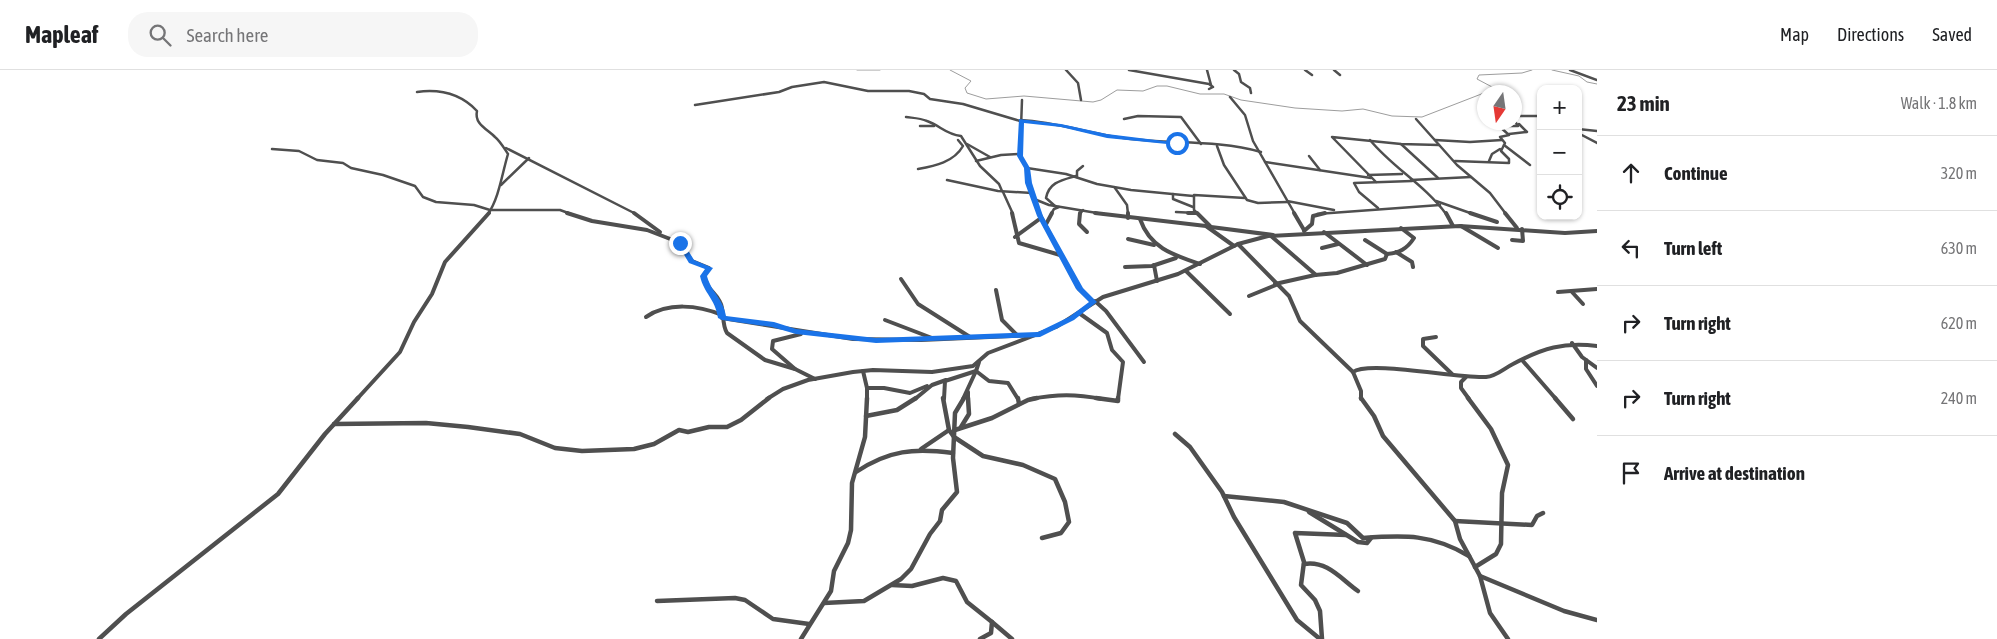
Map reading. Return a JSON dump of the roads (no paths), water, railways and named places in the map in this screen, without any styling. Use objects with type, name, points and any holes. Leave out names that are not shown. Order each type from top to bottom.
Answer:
[{"type":"street","points":[[1066,70],[1078,83],[1081,100]]},
{"type":"street","points":[[1129,70],[1211,85]]},
{"type":"street","points":[[1148,70],[1155,76]]},
{"type":"street","points":[[1207,70],[1212,87],[1209,89]]},
{"type":"street","points":[[1234,70],[1239,74],[1240,81],[1250,88],[1251,93]]},
{"type":"street","points":[[1305,70],[1312,75]]},
{"type":"street","points":[[1334,70],[1340,75]]},
{"type":"street","points":[[1570,70],[1597,80]]},
{"type":"street","points":[[696,105],[781,92],[791,87],[824,82],[868,91],[909,91],[924,94],[930,99],[963,104],[1021,121],[1061,125],[1131,139],[1203,144],[1261,152]]},
{"type":"street","points":[[99,639],[126,614],[278,494],[334,424],[400,352],[414,322],[432,294],[444,262],[491,210],[495,203],[508,154],[504,147],[493,134],[480,125],[477,109],[469,103],[457,96],[438,91],[417,92]]},
{"type":"street","points":[[1230,98],[1245,115],[1253,141],[1261,152],[1303,232]]},
{"type":"street","points":[[1022,100],[1020,154],[1027,168],[1032,193],[1041,218],[1080,289],[1106,311],[1144,362]]},
{"type":"street","points":[[906,116],[925,120],[948,134],[961,136],[972,156],[999,184],[1014,216],[1016,237],[1019,243],[1060,255]]},
{"type":"street","points":[[1124,119],[1138,116],[1181,117],[1203,144]]},
{"type":"street","points":[[1522,116],[1537,116]]},
{"type":"street","points":[[1416,119],[1454,162],[1490,194],[1520,229],[1523,241],[1512,240]]},
{"type":"street","points":[[920,126],[937,126]]},
{"type":"street","points":[[1522,127],[1527,132],[1500,137],[1504,144],[1530,165]]},
{"type":"street","points":[[1504,130],[1509,134]]},
{"type":"street","points":[[1582,131],[1597,130]]},
{"type":"street","points":[[1582,134],[1597,143]]},
{"type":"street","points":[[1376,182],[1369,177],[1332,137],[1401,144],[1439,145]]},
{"type":"street","points":[[918,169],[949,160],[960,152],[963,146],[958,140]]},
{"type":"street","points":[[1370,140],[1402,174],[1440,205],[1448,214],[1453,226]]},
{"type":"street","points":[[1435,140],[1466,142],[1503,140]]},
{"type":"street","points":[[966,143],[990,157]]},
{"type":"street","points":[[1401,144],[1438,178]]},
{"type":"street","points":[[1487,162],[1491,160],[1492,154],[1504,144]]},
{"type":"street","points":[[1217,146],[1224,165],[1245,198]]},
{"type":"street","points":[[504,147],[582,185],[607,201],[614,201],[635,212],[668,238]]},
{"type":"street","points":[[272,149],[299,151],[317,160],[343,163],[351,168],[383,175],[415,186],[424,197],[436,202],[474,205],[491,210],[560,210],[591,221],[620,227],[641,228],[680,243],[694,263],[709,268],[704,276],[707,288],[720,302],[727,334],[767,361],[795,369],[815,379]]},
{"type":"street","points":[[1454,162],[1510,162],[1500,149]]},
{"type":"street","points":[[960,152],[972,156]]},
{"type":"street","points":[[976,161],[990,157],[1020,154]]},
{"type":"street","points":[[1309,156],[1320,170]]},
{"type":"street","points":[[499,186],[529,158]]},
{"type":"street","points":[[1265,162],[1369,177],[1402,174]]},
{"type":"street","points":[[1076,176],[1083,166]]},
{"type":"street","points":[[1027,168],[1076,176],[1114,186],[1193,196],[1245,198],[1254,203],[1288,202],[1339,211]]},
{"type":"street","points":[[1055,206],[1046,198],[1047,192],[1057,181],[1076,176]]},
{"type":"street","points":[[1378,208],[1359,192],[1354,183],[1471,177]]},
{"type":"street","points":[[947,180],[1002,191],[1032,193]]},
{"type":"street","points":[[1114,186],[1126,201],[1128,218]]},
{"type":"street","points":[[1173,194],[1173,199],[1193,207]]},
{"type":"street","points":[[1193,196],[1193,207],[1196,213],[1211,228],[1260,265],[1291,300],[1300,321],[1353,372],[1361,391],[1362,401],[1374,416],[1383,436],[1454,522],[1480,576],[1490,613],[1508,639]]},
{"type":"street","points":[[1034,199],[1055,206],[1128,218],[1262,232],[1272,236],[1316,275]]},
{"type":"street","points":[[1434,200],[1497,222]]},
{"type":"street","points":[[1303,232],[1312,224],[1314,214],[1440,205]]},
{"type":"street","points":[[1045,226],[1054,209],[1061,206]]},
{"type":"street","points":[[1083,210],[1080,212],[1079,224],[1087,232]]},
{"type":"street","points":[[1176,212],[1196,213]]},
{"type":"street","points":[[1016,237],[1032,221],[1041,218]]},
{"type":"street","points":[[1140,219],[1144,233],[1161,251],[1200,264]]},
{"type":"street","points":[[334,424],[426,423],[520,434],[546,445],[574,450],[634,449],[654,444],[679,430],[688,432],[709,427],[727,427],[741,420],[761,403],[783,389],[815,379],[863,372],[932,372],[968,367],[978,362],[988,353],[1040,335],[1079,313],[1094,301],[1121,290],[1186,271],[1236,245],[1272,236],[1303,232],[1453,226],[1565,233],[1597,231]]},
{"type":"street","points":[[1460,226],[1498,248]]},
{"type":"street","points":[[1365,240],[1387,254],[1396,252],[1408,248],[1414,238],[1402,228]]},
{"type":"street","points":[[1324,232],[1367,265]]},
{"type":"street","points":[[1128,239],[1154,245]]},
{"type":"street","points":[[1322,248],[1338,244]]},
{"type":"street","points":[[1396,252],[1412,262],[1413,267]]},
{"type":"street","points":[[1249,296],[1275,284],[1316,275],[1337,273],[1367,265],[1385,259],[1387,254]]},
{"type":"street","points":[[1125,267],[1154,265],[1178,257]]},
{"type":"street","points":[[1154,265],[1157,281]]},
{"type":"street","points":[[1186,271],[1230,314]]},
{"type":"street","points":[[902,279],[918,304],[970,337]]},
{"type":"street","points":[[1558,292],[1597,289]]},
{"type":"street","points":[[996,290],[1002,320],[1017,336]]},
{"type":"street","points":[[1572,292],[1583,304]]},
{"type":"street","points":[[646,316],[659,310],[678,307],[713,311],[722,316],[774,324],[786,330],[876,340],[1040,335]]},
{"type":"street","points":[[955,430],[992,418],[1019,404],[1066,393],[1114,402],[1118,400],[1123,362],[1111,347],[1107,333],[1079,313]]},
{"type":"street","points":[[885,320],[934,339]]},
{"type":"street","points":[[795,369],[772,349],[773,341],[806,333]]},
{"type":"street","points":[[1436,337],[1424,339],[1423,346],[1454,375]]},
{"type":"street","points":[[1353,372],[1357,369],[1384,367],[1412,372],[1466,377],[1495,375],[1550,347],[1572,344],[1597,346]]},
{"type":"street","points":[[1572,344],[1586,360],[1597,368]]},
{"type":"street","points":[[1522,360],[1573,419]]},
{"type":"street","points":[[1586,360],[1586,369],[1597,386]]},
{"type":"street","points":[[824,603],[858,603],[876,596],[911,569],[930,534],[940,521],[944,507],[955,496],[953,454],[955,413],[968,392],[978,362]]},
{"type":"street","points":[[976,371],[990,381],[1008,383],[1016,392],[1019,404]]},
{"type":"street","points":[[867,388],[884,388],[910,393],[976,371]]},
{"type":"street","points":[[801,639],[831,591],[834,570],[848,543],[851,530],[854,473],[863,450],[866,416],[867,388],[863,372]]},
{"type":"street","points":[[1466,377],[1461,382],[1461,388],[1491,429],[1508,465],[1502,493],[1500,548],[1487,562],[1476,567]]},
{"type":"street","points":[[1591,379],[1597,382]]},
{"type":"street","points":[[946,380],[944,395],[949,430],[954,438],[983,456],[1023,465],[1055,479],[1065,502],[1069,522],[1061,533],[1042,538]]},
{"type":"street","points":[[866,416],[896,411],[930,386]]},
{"type":"street","points":[[961,428],[969,414],[968,392]]},
{"type":"street","points":[[921,449],[949,430]]},
{"type":"street","points":[[1175,434],[1190,447],[1224,496],[1234,517],[1297,620],[1321,639]]},
{"type":"street","points":[[854,473],[877,458],[921,449],[953,454]]},
{"type":"street","points":[[1224,496],[1262,498],[1306,509],[1347,523],[1363,538],[1390,536],[1432,539],[1449,544],[1469,556]]},
{"type":"street","points":[[1306,509],[1346,536],[1361,543],[1367,543],[1372,538]]},
{"type":"street","points":[[1454,522],[1532,525],[1536,518],[1543,513]]},
{"type":"street","points":[[1321,639],[1322,617],[1319,607],[1300,582],[1299,573],[1304,564],[1295,533],[1346,536]]},
{"type":"street","points":[[1304,564],[1314,563],[1332,571],[1358,591]]},
{"type":"street","points":[[1480,576],[1564,611],[1597,620]]},
{"type":"street","points":[[892,585],[912,586],[943,578],[956,581],[967,602],[1012,639]]},
{"type":"street","points":[[657,601],[735,598],[745,600],[773,619],[809,624]]},
{"type":"street","points":[[980,639],[991,632],[992,622]]},
{"type":"waterway","points":[[857,70],[880,70]]},
{"type":"waterway","points":[[950,70],[971,81],[965,88],[967,93],[986,99],[1024,96],[1093,102],[1101,100],[1117,90],[1143,91],[1157,86],[1167,86],[1200,94],[1224,94],[1241,100],[1295,108],[1342,111],[1363,109],[1392,116],[1422,117],[1477,96]]},
{"type":"waterway","points":[[1488,85],[1477,79],[1479,75],[1522,73],[1532,70]]},
{"type":"waterway","points":[[1552,70],[1579,76],[1587,82],[1597,84]]}]
